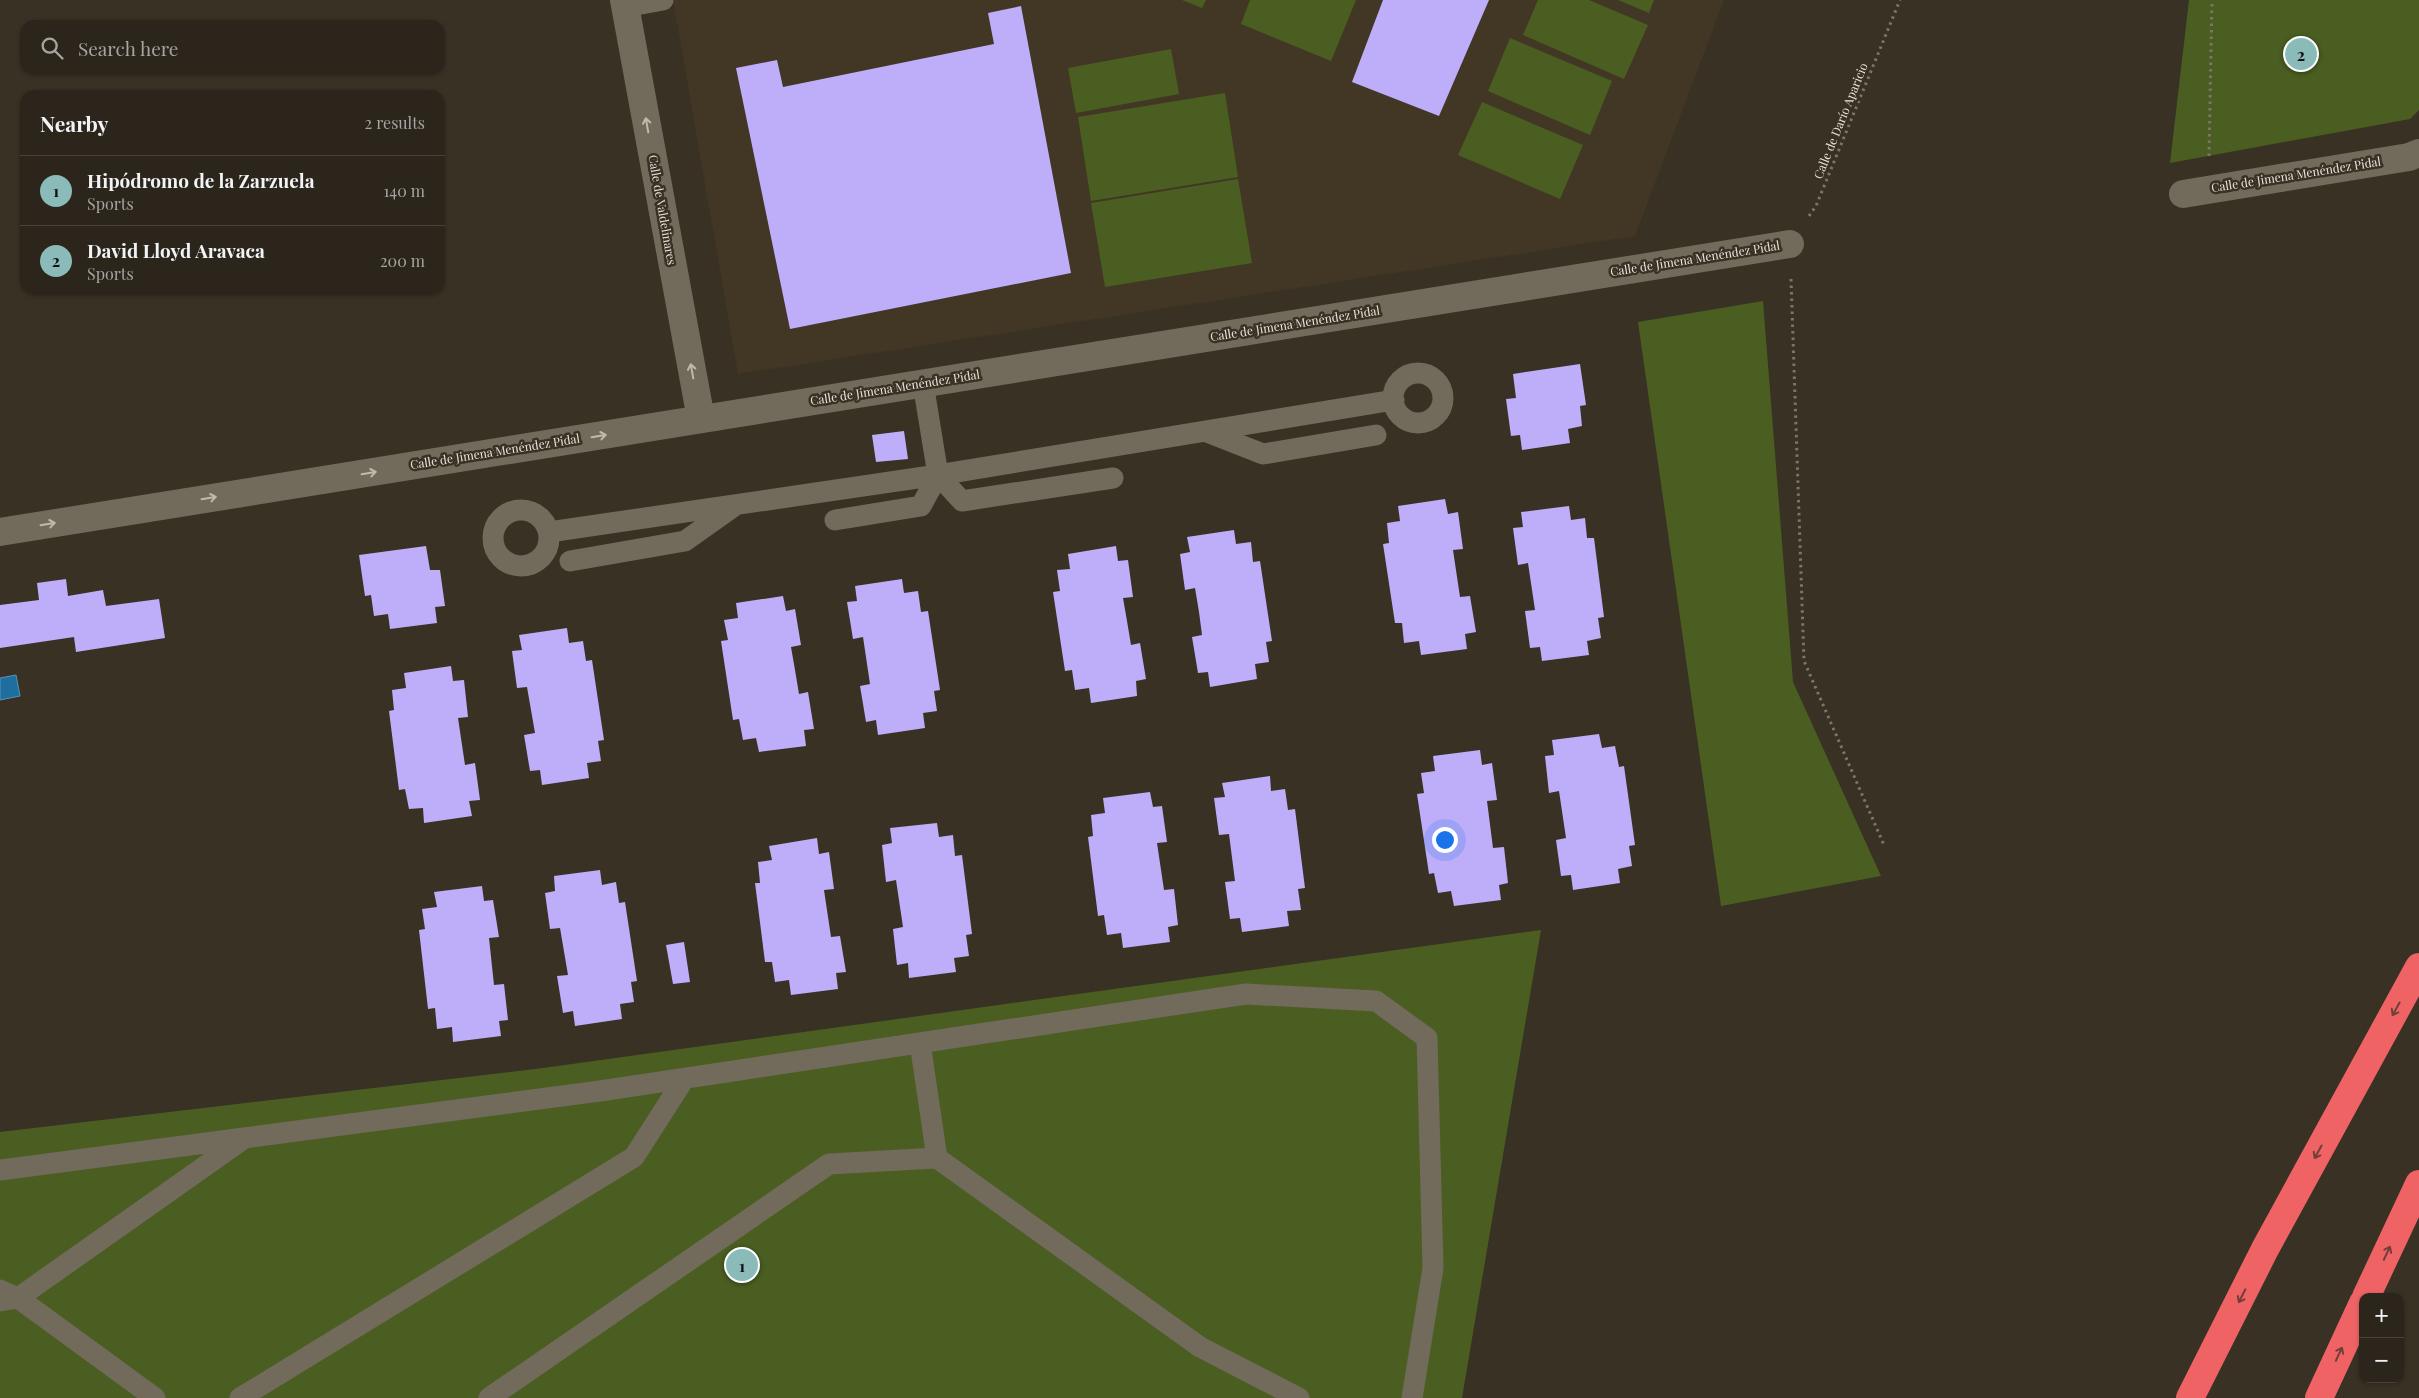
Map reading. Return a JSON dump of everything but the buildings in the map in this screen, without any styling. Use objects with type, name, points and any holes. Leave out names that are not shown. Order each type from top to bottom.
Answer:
[{"type":"highway","points":[[2190,1398],[2265,1249],[2419,967]]},
{"type":"highway","points":[[2368,1293],[2419,1184]]},
{"type":"highway","points":[[2319,1398],[2359,1313]]},
{"type":"street","name":"Calle de Valdelinares","points":[[625,4],[701,419]]},
{"type":"street","name":"Calle de Jimena Menéndez Pidal","points":[[2195,192],[2414,155]]},
{"type":"street","name":"Calle de Jimena Menéndez Pidal","points":[[0,532],[1790,244]]},
{"type":"lane","points":[[625,4],[663,0]]},
{"type":"lane","points":[[924,383],[938,475],[962,501],[1113,478]]},
{"type":"lane","points":[[549,532],[938,475],[1394,400]]},
{"type":"lane","points":[[1205,431],[1263,454],[1376,435]]},
{"type":"lane","points":[[835,520],[921,506],[938,475]]},
{"type":"lane","points":[[570,561],[685,541],[737,504]]},
{"type":"lane","points":[[0,1170],[684,1079],[1246,994],[1376,1001],[1427,1038],[1433,1268],[1412,1398]]},
{"type":"lane","points":[[920,1043],[937,1158]]},
{"type":"lane","points":[[240,1398],[634,1157],[684,1079]]},
{"type":"lane","points":[[155,1398],[6,1296],[244,1138]]},
{"type":"lane","points":[[489,1398],[829,1164],[937,1158],[1200,1346],[1299,1398]]},
{"type":"path","name":"Calle de Darío Aparicio","points":[[1790,244],[1816,206],[1900,0]]},
{"type":"path","points":[[2195,192],[2212,0]]},
{"type":"path","points":[[1790,244],[1804,661],[1884,845]]},
{"type":"shaded area","points":[[673,0],[1724,0],[1635,236],[738,374]]},
{"type":"green space","points":[[1182,0],[1206,0],[1202,8]]},
{"type":"green space","points":[[1250,0],[1356,0],[1331,61],[1241,24]]},
{"type":"green space","points":[[1538,0],[1589,0],[1648,25],[1624,79],[1523,35]]},
{"type":"green space","points":[[1618,0],[1654,0],[1649,13]]},
{"type":"green space","points":[[2189,0],[2419,0],[2419,110],[2410,119],[2170,163]]},
{"type":"green space","points":[[1510,38],[1612,81],[1590,135],[1488,91]]},
{"type":"green space","points":[[1171,49],[1179,94],[1076,113],[1068,68]]},
{"type":"green space","points":[[1225,93],[1238,177],[1091,201],[1078,117]]},
{"type":"green space","points":[[1482,102],[1583,145],[1560,199],[1458,155]]},
{"type":"green space","points":[[1238,179],[1252,263],[1105,287],[1091,203]]},
{"type":"green space","points":[[1763,301],[1793,682],[1881,876],[1721,906],[1638,322]]},
{"type":"green space","points":[[1541,930],[1462,1398],[0,1398],[0,1132],[543,1068]]},
{"type":"water","points":[[16,675],[20,696],[0,700],[0,678]]},
{"type":"place","name":"David Lloyd Aravaca","points":[[2301,54]]},
{"type":"place","name":"Hipódromo de la Zarzuela","points":[[742,1265]]}]
